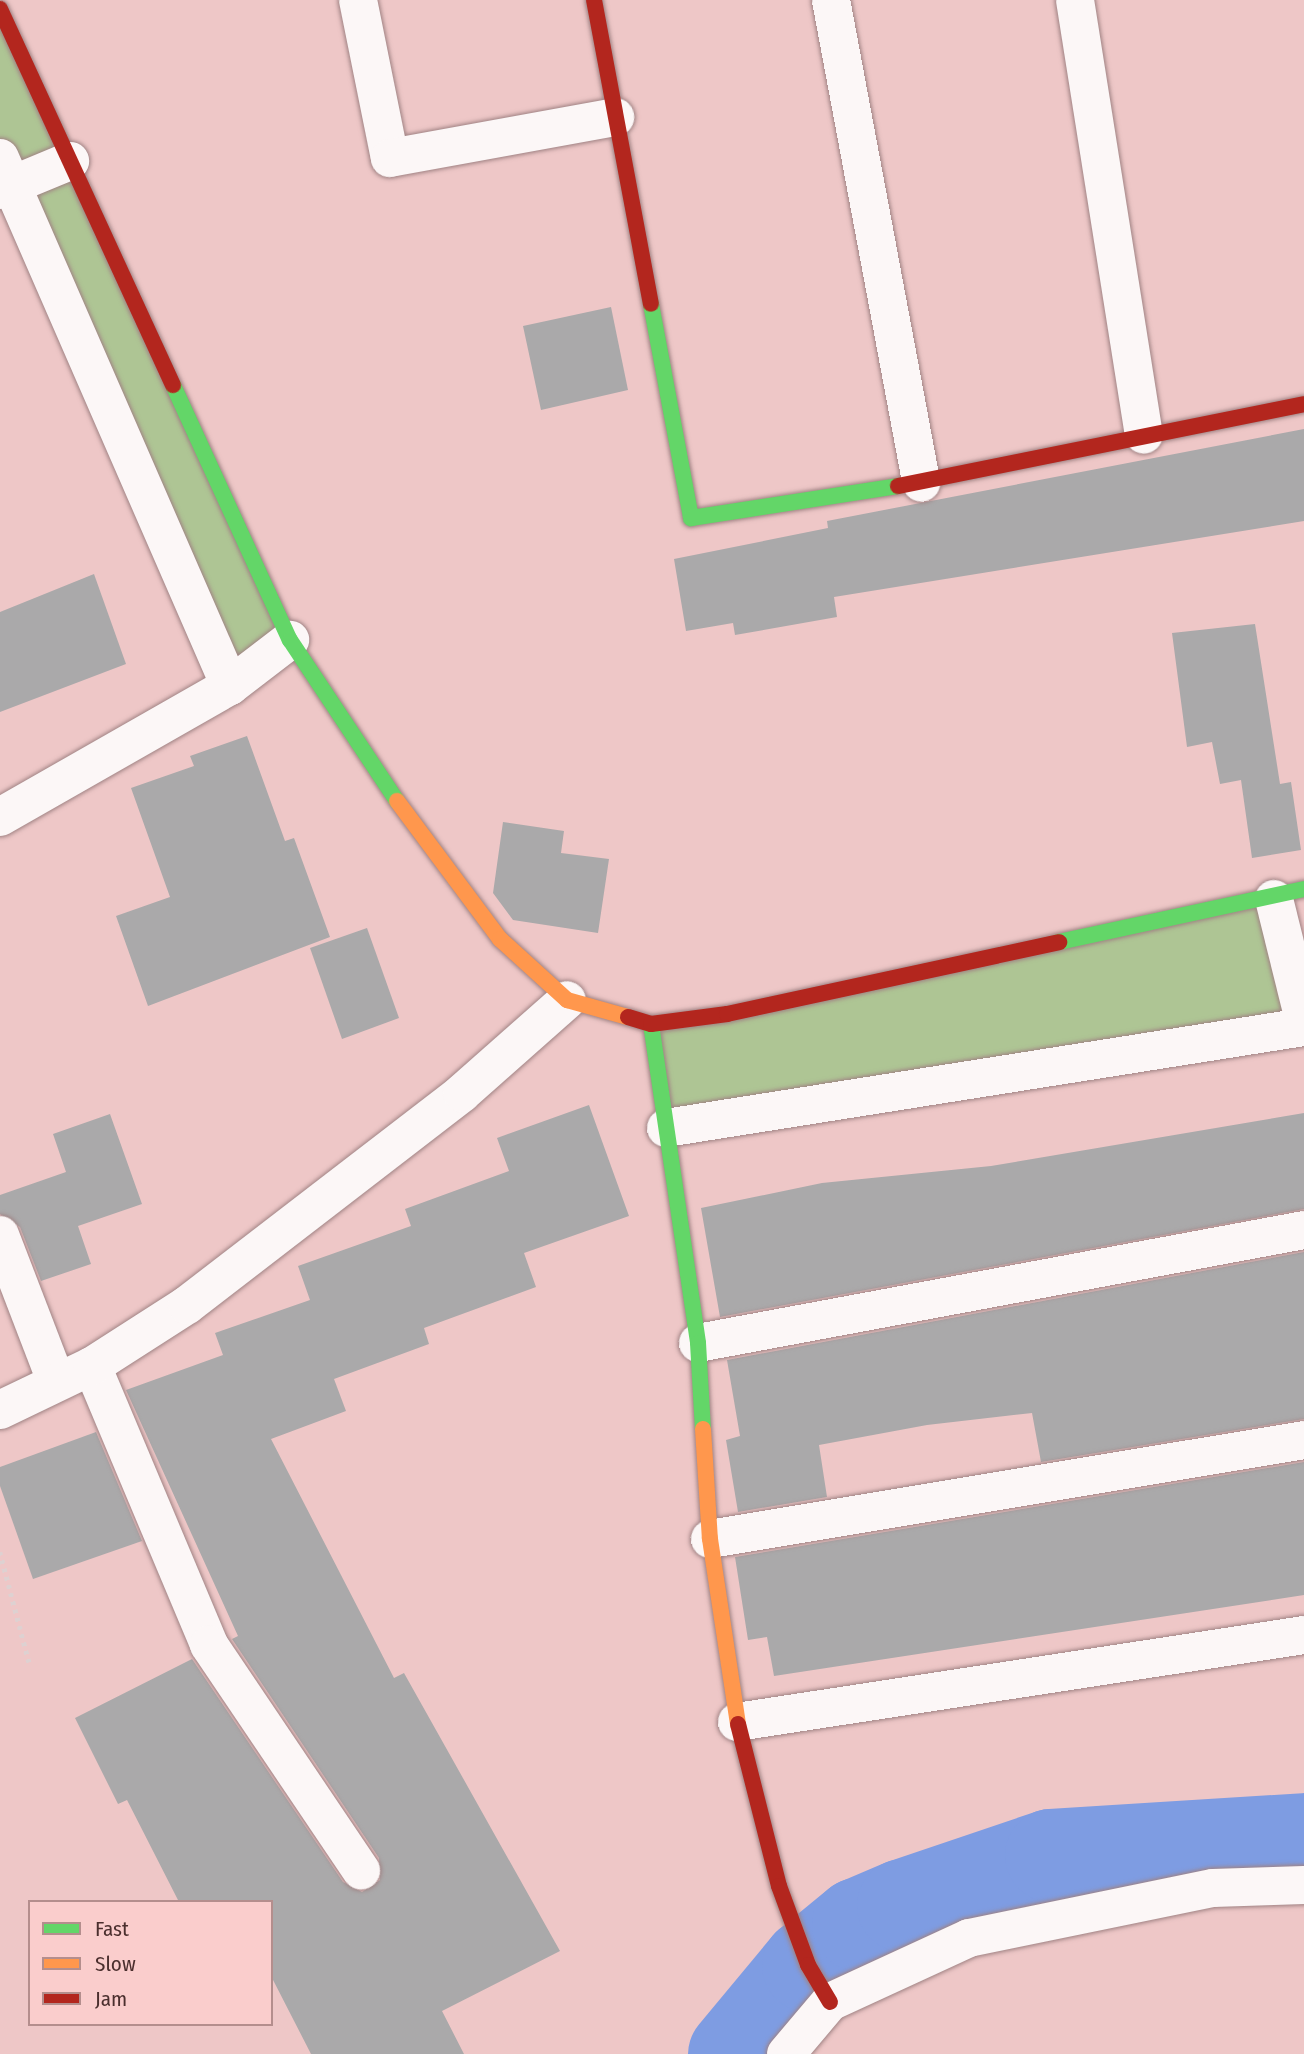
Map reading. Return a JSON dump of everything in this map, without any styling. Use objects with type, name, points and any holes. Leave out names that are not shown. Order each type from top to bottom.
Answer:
[{"type":"street","points":[[359,0],[390,158],[615,117]]},
{"type":"street","points":[[594,0],[691,518],[921,483],[1304,404]]},
{"type":"street","points":[[831,0],[921,483]]},
{"type":"street","points":[[1076,0],[1144,435]]},
{"type":"street","points":[[0,9],[290,640],[365,757],[500,939],[567,1000],[651,1024],[812,999],[1289,894],[1304,1020]]},
{"type":"street","points":[[70,162],[4,178],[230,686]]},
{"type":"street","points":[[0,817],[230,686],[290,640]]},
{"type":"street","points":[[0,1410],[92,1366],[187,1305],[352,1178],[567,1000]]},
{"type":"street","points":[[651,1024],[698,1343],[710,1539],[737,1722],[779,1886],[808,1965],[831,2002]]},
{"type":"street","points":[[666,1128],[1304,1027]]},
{"type":"street","points":[[698,1343],[1304,1230]]},
{"type":"street","points":[[0,1235],[56,1381]]},
{"type":"street","points":[[92,1366],[209,1645],[361,1870]]},
{"type":"street","points":[[710,1539],[1304,1440]]},
{"type":"street","points":[[737,1722],[1304,1635]]},
{"type":"street","points":[[786,2054],[831,2002],[969,1938],[1213,1888],[1304,1885]]},
{"type":"path","points":[[0,1552],[29,1662]]},
{"type":"green space","points":[[0,12],[290,640],[230,686],[0,158]]},
{"type":"green space","points":[[1274,899],[1304,1020],[666,1128],[651,1024]]},
{"type":"green space","points":[[1304,1839],[1304,1885],[924,1956],[786,2054],[734,2054],[808,1965],[858,1924],[903,1905],[1051,1855]]},
{"type":"building","points":[[611,307],[628,390],[541,410],[523,326]]},
{"type":"building","points":[[1304,429],[1304,521],[834,597],[837,617],[735,635],[733,623],[686,631],[674,559],[828,528],[827,521]]},
{"type":"building","points":[[94,574],[126,664],[0,712],[0,612]]},
{"type":"building","points":[[1255,624],[1280,784],[1291,782],[1301,850],[1252,858],[1241,780],[1220,784],[1212,742],[1187,747],[1172,633]]},
{"type":"building","points":[[247,736],[285,841],[294,838],[330,937],[148,1006],[116,916],[170,897],[131,788],[194,766],[190,756]]},
{"type":"building","points":[[503,822],[564,831],[561,853],[609,859],[598,933],[513,920],[493,893]]},
{"type":"building","points":[[367,928],[399,1018],[342,1039],[310,948]]},
{"type":"building","points":[[589,1105],[629,1216],[524,1253],[536,1287],[424,1328],[429,1344],[334,1379],[346,1411],[271,1439],[394,1678],[404,1673],[560,1951],[442,2011],[464,2054],[311,2054],[273,1980],[273,1900],[178,1900],[127,1800],[118,1804],[75,1718],[192,1659],[343,1882],[362,1892],[380,1880],[379,1858],[232,1639],[238,1636],[126,1390],[223,1355],[215,1333],[310,1300],[298,1266],[411,1226],[405,1209],[509,1171],[497,1138]]},
{"type":"building","points":[[1304,1113],[1304,1209],[720,1317],[701,1208],[822,1183],[991,1166]]},
{"type":"building","points":[[110,1114],[142,1204],[78,1226],[91,1264],[41,1281],[20,1227],[0,1214],[0,1195],[66,1172],[53,1134]]},
{"type":"building","points":[[1304,1252],[1304,1419],[1041,1462],[1032,1413],[927,1425],[819,1445],[827,1497],[738,1512],[726,1440],[740,1436],[727,1360]]},
{"type":"building","points":[[96,1432],[142,1541],[33,1579],[0,1486],[0,1467]]},
{"type":"building","points":[[1304,1462],[1304,1595],[774,1676],[767,1637],[748,1640],[735,1557]]},
{"type":"waterway","points":[[734,2054],[808,1965],[858,1924],[903,1905],[1051,1855],[1304,1839]]},
{"type":"traffic: fast","points":[[651,304],[691,518],[898,486]]},
{"type":"traffic: fast","points":[[173,385],[290,640],[397,801]]},
{"type":"traffic: fast","points":[[1059,942],[1304,889]]},
{"type":"traffic: fast","points":[[651,1024],[698,1343],[703,1429]]},
{"type":"traffic: slow","points":[[397,801],[500,939],[567,1000],[628,1017]]},
{"type":"traffic: slow","points":[[703,1429],[710,1539],[738,1724]]},
{"type":"traffic: jam","points":[[594,0],[651,304]]},
{"type":"traffic: jam","points":[[0,9],[173,385]]},
{"type":"traffic: jam","points":[[898,486],[1304,404]]},
{"type":"traffic: jam","points":[[628,1017],[651,1024],[727,1014],[1059,942]]},
{"type":"traffic: jam","points":[[738,1724],[779,1886],[808,1965],[830,2002]]}]
